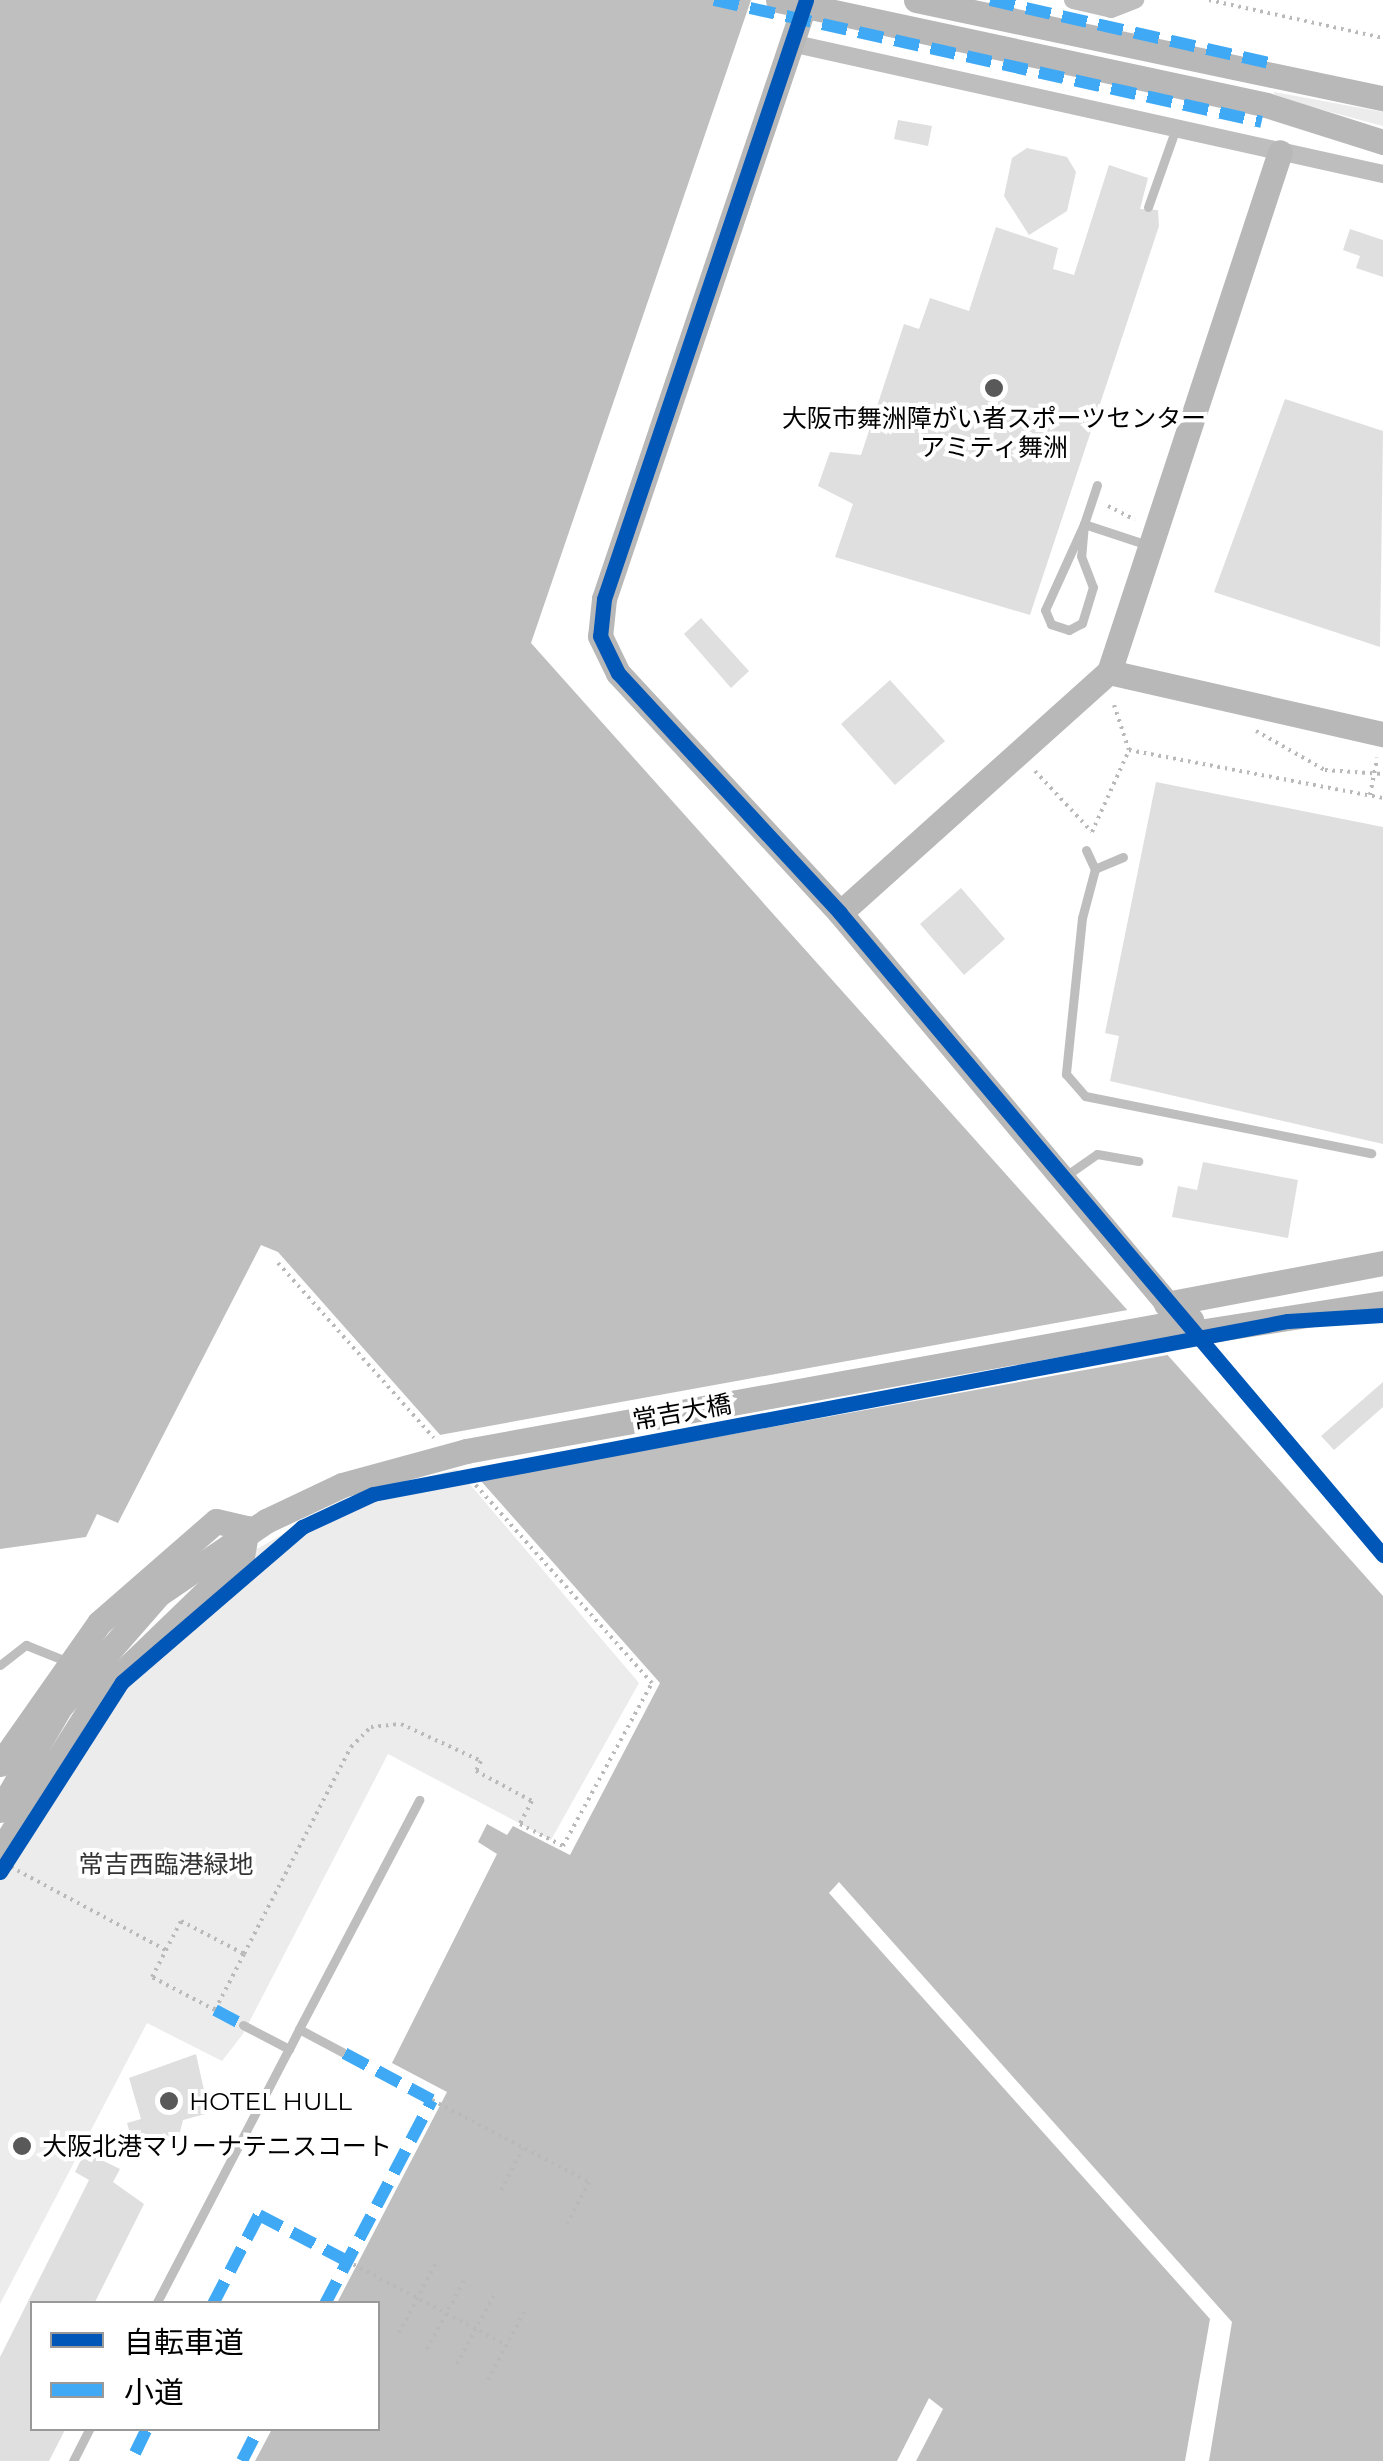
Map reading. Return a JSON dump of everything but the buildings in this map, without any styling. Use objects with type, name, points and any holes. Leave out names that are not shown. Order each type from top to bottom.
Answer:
[{"type":"street","points":[[778,0],[1266,105],[1383,142]]},
{"type":"street","points":[[806,0],[604,599],[600,636],[618,672],[840,913],[1192,1332],[1383,1303]]},
{"type":"street","points":[[916,0],[1272,80],[1383,98]]},
{"type":"street","points":[[1072,0],[1110,9],[1135,0]]},
{"type":"street","points":[[791,43],[1383,174]]},
{"type":"street","points":[[840,913],[1110,672],[1145,534],[1280,152]]},
{"type":"street","points":[[1110,672],[1380,746]]},
{"type":"street","points":[[1166,1304],[1383,1264]]},
{"type":"street","name":"常吉大橋","points":[[0,1810],[60,1707],[159,1594],[210,1554],[388,1469],[1383,1285]]},
{"type":"street","points":[[0,1764],[67,1662],[201,1532],[224,1519],[247,1528],[242,1556],[98,1696],[2,1858]]},
{"type":"lane","points":[[1148,207],[1176,128]]},
{"type":"lane","points":[[1084,524],[1081,556],[1094,587],[1082,623],[1070,630],[1051,624],[1045,610],[1098,484]]},
{"type":"lane","points":[[1084,524],[1145,534]]},
{"type":"lane","points":[[1086,850],[1095,870],[1066,1074],[1085,1096],[1371,1153]]},
{"type":"lane","points":[[1095,870],[1123,856]]},
{"type":"lane","points":[[1061,1178],[1097,1154],[1138,1161]]},
{"type":"lane","points":[[0,1666],[26,1646],[67,1662]]},
{"type":"lane","points":[[158,2301],[419,1800]]},
{"type":"lane","points":[[243,2025],[289,2049]]},
{"type":"lane","points":[[299,2030],[342,2052]]},
{"type":"lane","points":[[73,2461],[88,2431]]},
{"type":"path","points":[[1208,0],[1383,38]]},
{"type":"path","points":[[1108,506],[1145,534]]},
{"type":"path","points":[[1035,771],[1092,832],[1130,750],[1114,705]]},
{"type":"path","points":[[1256,731],[1326,770],[1374,769],[1383,774]]},
{"type":"path","points":[[1370,796],[1380,746]]},
{"type":"path","points":[[1130,750],[1383,798]]},
{"type":"path","points":[[278,1263],[446,1451]]},
{"type":"path","points":[[244,1954],[181,1922],[152,1977],[215,2010],[244,1954],[350,1747],[371,1728],[401,1724],[481,1761],[476,1771],[532,1801],[520,1824],[563,1846],[652,1683],[458,1466]]},
{"type":"path","points":[[442,1476],[480,1468]]},
{"type":"path","points":[[2,1858],[166,1950]]},
{"type":"path","points":[[432,2100],[589,2182],[567,2224]]},
{"type":"path","points":[[500,2190],[523,2148]]},
{"type":"path","points":[[347,2261],[506,2344]]},
{"type":"path","points":[[399,2333],[436,2261]]},
{"type":"path","points":[[428,2349],[466,2277]]},
{"type":"path","points":[[458,2364],[494,2295]]},
{"type":"path","points":[[488,2380],[525,2310]]},
{"type":"green space","points":[[1274,92],[1383,112],[1383,126],[1274,97]]},
{"type":"green space","name":"常吉西臨港緑地","points":[[457,1469],[639,1683],[551,1840],[388,1754],[243,2034],[222,2061],[147,2023],[0,2304],[0,1861],[122,1675],[257,1549],[342,1500]]},
{"type":"shaded area","points":[[0,0],[751,0],[531,643],[1383,1596],[1383,2461],[255,2461],[271,2431],[380,2431],[380,2301],[338,2301],[447,2092],[392,2063],[497,1854],[478,1842],[487,1824],[507,1835],[513,1826],[570,1855],[660,1683],[278,1252],[261,1245],[118,1523],[97,1514],[86,1537],[0,1549]]},
{"type":"pier","points":[[1133,1309],[1173,1354],[474,1481],[434,1436]]},
{"type":"pier","points":[[839,1882],[1232,2322],[1209,2461],[1185,2461],[1210,2319],[829,1893]]},
{"type":"pier","points":[[929,2398],[943,2409],[916,2461],[897,2461]]},
{"type":"marked path","points":[[714,0],[1262,122]]},
{"type":"marked path","points":[[990,0],[1275,64]]},
{"type":"marked path","points":[[215,2010],[243,2025]]},
{"type":"marked path","points":[[327,2301],[432,2100],[342,2052]]},
{"type":"marked path","points":[[215,2301],[259,2215],[347,2261]]},
{"type":"marked path","points":[[135,2453],[146,2431]]},
{"type":"marked path","points":[[242,2461],[257,2431]]},
{"type":"cycle path","points":[[806,0],[604,599],[600,636],[618,673],[840,913],[1383,1555]]},
{"type":"cycle path","points":[[0,1872],[122,1682],[302,1527],[373,1494],[1288,1321],[1383,1315]]},
{"type":"place","name":"大阪市舞洲障がい者スポーツセンター アミティ舞洲","points":[[994,388]]},
{"type":"place","name":"HOTEL HULL","points":[[169,2101]]},
{"type":"place","name":"大阪北港マリーナテニスコート","points":[[22,2146]]}]
